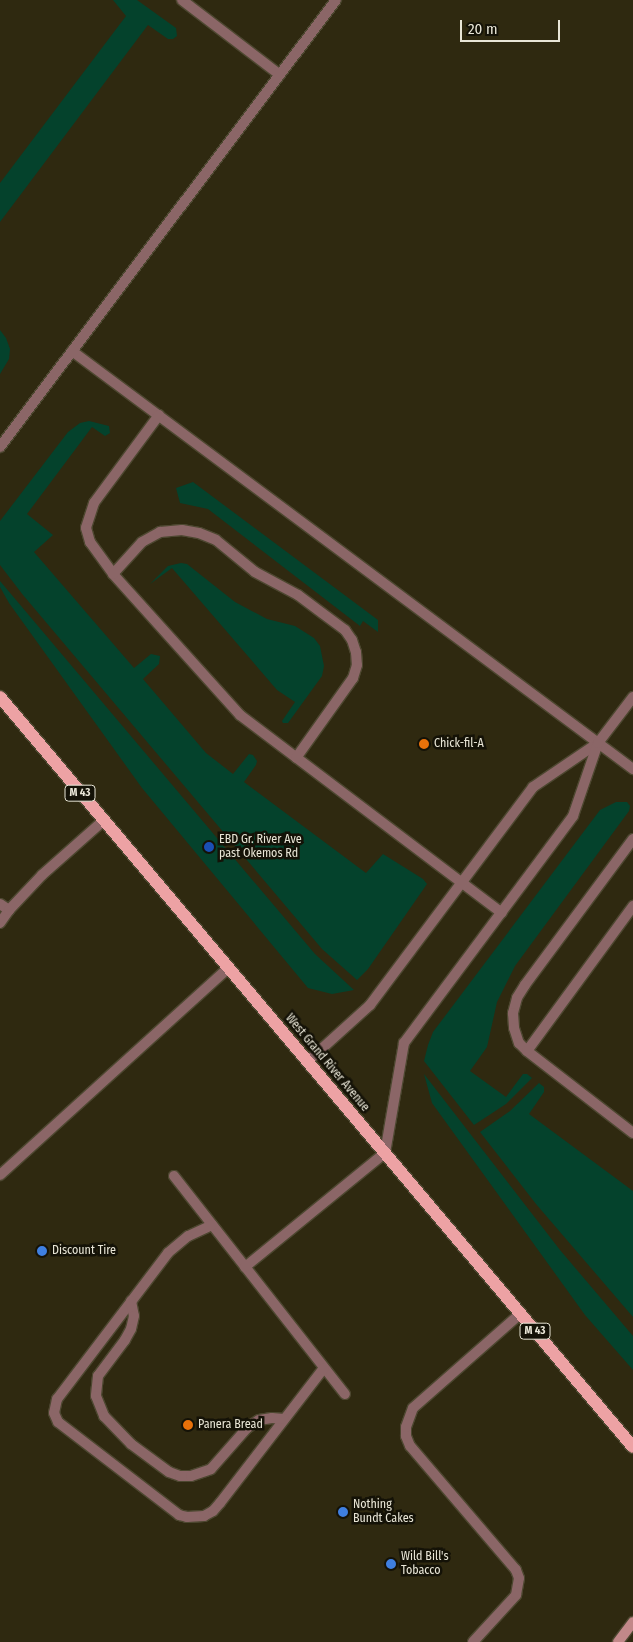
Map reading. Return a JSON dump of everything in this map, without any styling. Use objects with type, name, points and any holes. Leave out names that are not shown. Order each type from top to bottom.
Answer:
[{"type":"main road","name":"West Grand River Avenue","points":[[0,697],[633,1446]]},
{"type":"street","points":[[618,1642],[633,1622]]},
{"type":"lane","points":[[182,0],[280,75]]},
{"type":"lane","points":[[0,447],[336,0]]},
{"type":"lane","points":[[72,351],[633,769]]},
{"type":"lane","points":[[159,416],[94,503],[88,515],[86,528],[90,542],[113,574],[240,715],[502,913]]},
{"type":"lane","points":[[113,574],[142,542],[160,532],[182,530],[198,533],[216,540],[255,572],[298,595],[345,630],[352,640],[356,652],[357,665],[352,678],[296,758]]},
{"type":"lane","points":[[308,1062],[370,1005],[463,884],[534,787],[598,743],[633,697]]},
{"type":"lane","points":[[245,1266],[385,1153],[404,1043],[574,816],[598,743]]},
{"type":"lane","points":[[0,923],[9,910],[42,875],[104,820]]},
{"type":"lane","points":[[633,839],[518,998],[513,1013],[514,1028],[519,1043],[633,1134]]},
{"type":"lane","points":[[0,904],[9,910]]},
{"type":"lane","points":[[527,1051],[633,906]]},
{"type":"lane","points":[[0,1175],[228,968]]},
{"type":"lane","points":[[174,1176],[345,1394]]},
{"type":"lane","points":[[212,1225],[199,1229],[177,1244],[131,1301],[54,1405],[58,1422],[179,1515],[196,1517],[213,1511],[324,1368]]},
{"type":"lane","points":[[131,1301],[134,1316],[131,1329],[98,1376],[96,1396],[104,1416],[131,1444],[169,1472],[180,1476],[191,1476],[211,1469],[247,1428],[260,1420],[284,1419]]},
{"type":"lane","points":[[472,1642],[516,1595],[519,1578],[516,1570],[410,1446],[406,1436],[406,1427],[413,1408],[520,1314]]},
{"type":"green space","points":[[113,0],[137,0],[176,28],[177,36],[173,39],[168,39],[148,25],[0,222],[0,183],[126,16]]},
{"type":"green space","points":[[0,330],[6,338],[10,349],[9,359],[0,374]]},
{"type":"green space","points":[[89,421],[109,426],[110,433],[105,436],[92,427],[27,514],[53,535],[34,552],[134,668],[151,654],[160,656],[159,664],[143,679],[206,753],[233,774],[249,754],[253,755],[257,761],[256,765],[244,782],[366,873],[383,854],[423,879],[427,884],[368,969],[357,980],[322,949],[23,595],[0,565],[0,521],[68,432],[80,423]]},
{"type":"green space","points":[[193,482],[378,620],[378,632],[363,621],[360,626],[208,509],[180,503],[176,488]]},
{"type":"green space","points":[[181,563],[187,564],[235,602],[267,619],[295,626],[314,638],[320,646],[324,666],[322,676],[288,723],[283,723],[282,721],[295,702],[277,690],[172,568],[150,584],[168,566]]},
{"type":"green space","points":[[0,581],[315,954],[354,990],[332,994],[308,988],[142,788],[9,603],[0,587]]},
{"type":"green space","points":[[616,802],[627,802],[630,806],[629,811],[515,966],[497,1002],[487,1047],[470,1071],[506,1097],[523,1074],[527,1074],[532,1078],[506,1104],[474,1125],[424,1061],[433,1032],[600,810]]},
{"type":"green space","points":[[424,1074],[560,1250],[633,1336],[633,1370],[585,1315],[432,1103]]},
{"type":"green space","points":[[539,1083],[544,1087],[544,1092],[529,1114],[633,1191],[633,1317],[536,1204],[480,1132],[510,1111]]},
{"type":"place","name":"Chick-fil-A","points":[[424,744]]},
{"type":"place","name":"EBD Gr. River Ave past Okemos Rd","points":[[209,847]]},
{"type":"place","name":"Discount Tire","points":[[42,1251]]},
{"type":"place","name":"Panera Bread","points":[[188,1425]]},
{"type":"place","name":"Nothing Bundt Cakes","points":[[343,1512]]},
{"type":"place","name":"Wild Bill's Tobacco","points":[[391,1564]]}]
